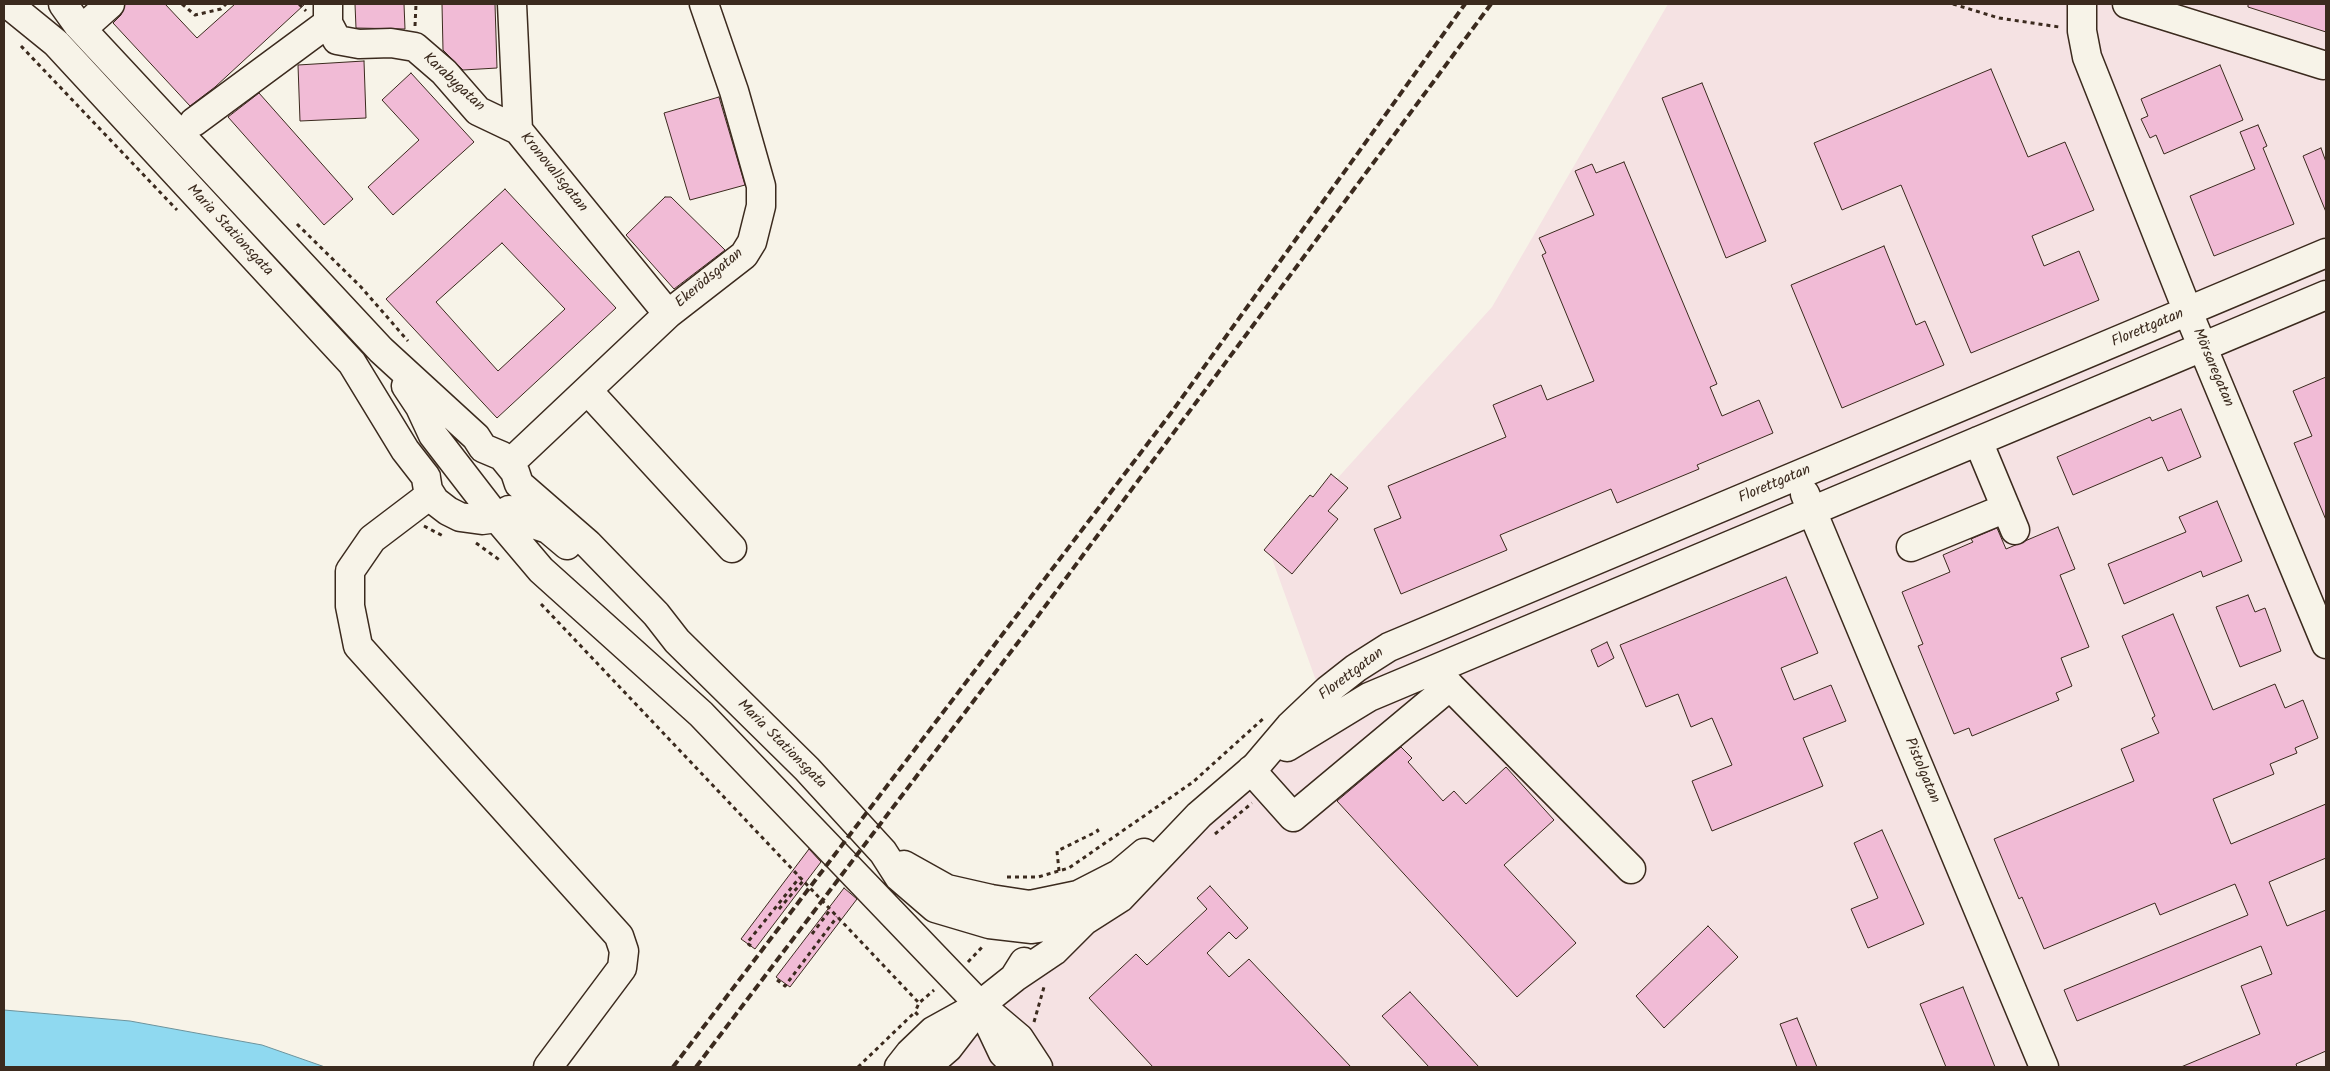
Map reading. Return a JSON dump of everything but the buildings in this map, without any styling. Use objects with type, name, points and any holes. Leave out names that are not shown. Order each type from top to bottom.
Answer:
[{"type":"street","name":"Maria Stationsgata","points":[[8,4],[56,43],[352,363],[404,450],[441,506],[460,517],[482,520],[501,516],[548,529],[660,633],[676,641]]},
{"type":"street","points":[[32,4],[48,23],[56,43]]},
{"type":"street","name":"Maria Stationsgata","points":[[47,4],[55,12],[74,19],[381,350],[476,437],[483,448]]},
{"type":"street","points":[[74,19],[110,4]]},
{"type":"street","name":"Kronovallsgatan","points":[[512,4],[518,130],[668,314]]},
{"type":"street","name":"Ekerödsgatan","points":[[514,474],[588,391],[668,314],[744,254],[752,242],[761,206],[761,186],[734,91],[704,4]]},
{"type":"street","name":"Mörsaregatan","points":[[2082,4],[2082,31],[2087,57],[2188,312],[2326,644]]},
{"type":"street","points":[[2127,4],[2323,66]]},
{"type":"street","points":[[194,122],[328,13]]},
{"type":"street","name":"Karabygatan","points":[[328,13],[337,40],[359,44],[391,43],[415,47],[444,72],[478,111],[518,130]]},
{"type":"street","name":"Florettgatan","points":[[1258,775],[1290,726],[1328,690],[1356,668],[1389,647],[2326,253]]},
{"type":"street","name":"Florettgatan","points":[[980,1005],[1014,978],[1054,951],[1084,921],[1120,898],[1207,825],[1258,775],[1340,713],[1369,697],[1442,678],[1812,511],[2326,295]]},
{"type":"street","points":[[381,350],[420,407],[439,443],[431,463],[428,486],[372,539],[350,572],[350,606],[358,646],[619,936],[624,951],[622,968],[548,1067]]},
{"type":"street","points":[[352,363],[371,378],[416,424],[439,443],[501,516],[542,570],[713,727],[980,1005],[1019,1038],[1038,1067]]},
{"type":"street","points":[[588,391],[732,548]]},
{"type":"street","points":[[1911,547],[2011,519],[1978,441]]},
{"type":"street","name":"Maria Stationsgata","points":[[439,443],[483,448],[502,456],[514,474],[588,544],[656,614],[676,641],[807,769],[883,852],[899,876],[935,908],[1084,921]]},
{"type":"street","points":[[501,516],[513,505],[518,496],[514,474]]},
{"type":"street","name":"Pistolgatan","points":[[1797,475],[2044,1067]]},
{"type":"street","points":[[1258,775],[1293,817],[1442,678],[1631,870]]},
{"type":"street","name":"Florettgatan","points":[[1078,895],[1119,874],[1154,845],[1207,825]]},
{"type":"street","name":"Maria Stationsgata","points":[[1031,917],[1078,895]]},
{"type":"street","points":[[1014,978],[1025,961],[1031,917]]},
{"type":"street","points":[[899,1067],[910,1052],[933,1031],[980,1005]]},
{"type":"street","points":[[926,1067],[948,1048],[980,1005]]},
{"type":"street","points":[[980,1005],[1003,1054],[1017,1067]]},
{"type":"path","points":[[182,4],[195,14],[220,9],[226,4]]},
{"type":"path","points":[[1953,4],[1999,18],[2082,31]]},
{"type":"path","points":[[292,218],[361,287],[411,345]]},
{"type":"path","points":[[1207,825],[1258,775]]},
{"type":"path","points":[[1059,871],[1058,851],[1098,831],[1095,827]]},
{"type":"path","points":[[919,1003],[979,952],[987,941],[994,876],[1038,877],[1069,868]]},
{"type":"path","points":[[751,946],[747,943],[800,877]]},
{"type":"path","points":[[779,910],[803,881]]},
{"type":"path","points":[[812,934],[830,910]]},
{"type":"path","points":[[777,980],[785,986],[837,917]]},
{"type":"path","points":[[1019,1038],[1033,1026],[1041,993],[1048,979]]},
{"type":"path","points":[[858,1067],[915,1012]]},
{"type":"shaded area","points":[[1668,4],[2326,4],[2326,1067],[942,1067],[1044,965],[1323,700],[1270,553],[1492,307]]},
{"type":"water","points":[[4,1010],[130,1021],[262,1045],[325,1067],[4,1067]]},
{"type":"railway","points":[[673,1067],[1171,413],[1465,4]]},
{"type":"railway","points":[[696,1067],[1032,624],[1491,4]]}]
